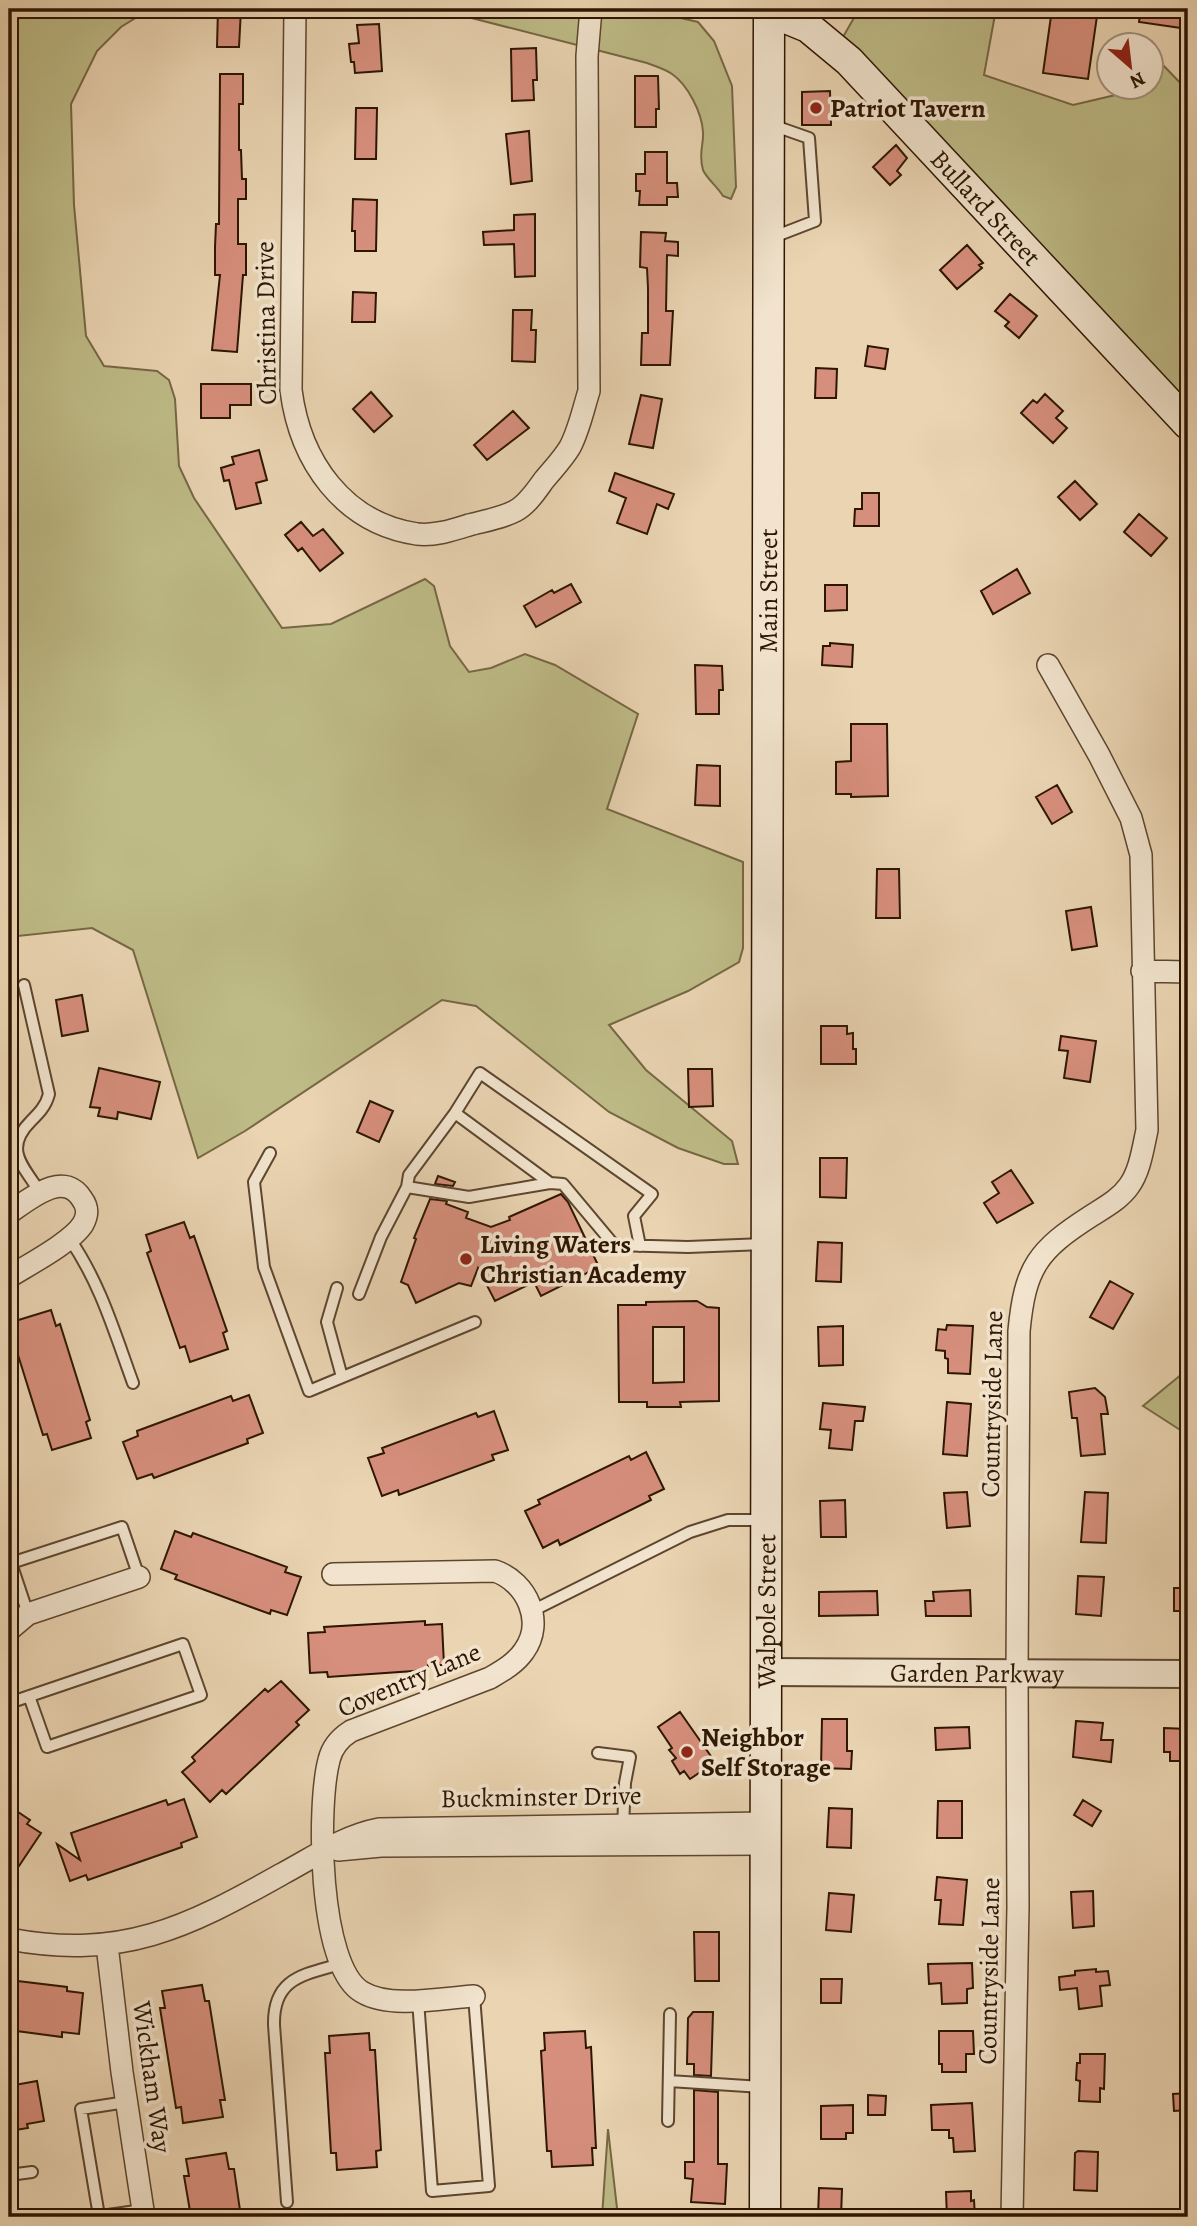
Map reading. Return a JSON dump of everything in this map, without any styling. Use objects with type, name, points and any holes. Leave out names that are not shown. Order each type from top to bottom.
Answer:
[{"type":"main road","name":"Main Street","points":[[766,10],[769,124],[766,1173]]},
{"type":"main road","name":"Bullard Street","points":[[766,10],[808,27],[849,61],[1188,424]]},
{"type":"main road","name":"Walpole Street","points":[[765,2217],[766,1173]]},
{"type":"street","name":"Christina Drive","points":[[295,9],[293,407],[313,463],[346,501],[383,526],[419,534],[439,533],[517,511],[564,456],[578,427],[589,391],[587,56],[591,9]]},
{"type":"street","name":"Countryside Lane","points":[[1012,2217],[1018,1907],[1019,1331],[1022,1299],[1032,1269],[1049,1245],[1115,1200],[1130,1185],[1140,1163],[1147,1130],[1141,855],[1131,818],[1048,665]]},
{"type":"street","points":[[1142,971],[1188,972]]},
{"type":"street","points":[[9,1213],[40,1192],[58,1185],[76,1190],[86,1205],[87,1214],[79,1230],[9,1278]]},
{"type":"street","points":[[333,1574],[495,1571],[509,1575],[519,1585],[532,1611]]},
{"type":"street","points":[[9,1630],[28,1614],[138,1577]]},
{"type":"street","name":"Coventry Lane","points":[[340,1964],[327,1905],[322,1852],[328,1760],[333,1748],[341,1738],[362,1726],[489,1678],[503,1670],[525,1650],[534,1624],[532,1611]]},
{"type":"street","name":"Garden Parkway","points":[[765,1672],[1188,1674]]},
{"type":"street","name":"Buckminster Drive","points":[[9,1939],[53,1945],[107,1945],[132,1941],[186,1924],[245,1895],[344,1839],[362,1832],[390,1828],[624,1835],[765,1833]]},
{"type":"street","name":"Wickham Way","points":[[107,1945],[126,2102],[144,2213]]},
{"type":"street","points":[[340,1964],[348,1979],[360,1992],[377,1999],[418,2000],[474,1996]]},
{"type":"lane","points":[[768,239],[815,222],[809,138],[769,124]]},
{"type":"lane","points":[[24,985],[49,1094],[41,1110],[17,1138],[16,1147],[22,1164],[40,1192]]},
{"type":"lane","points":[[359,1294],[381,1237],[407,1187],[410,1175],[480,1073],[652,1194],[634,1216],[640,1246]]},
{"type":"lane","points":[[455,1113],[550,1183]]},
{"type":"lane","points":[[270,1153],[254,1182],[264,1267],[309,1391],[474,1322]]},
{"type":"lane","points":[[407,1187],[470,1197],[550,1183],[563,1184],[614,1245],[688,1247],[766,1244]]},
{"type":"lane","points":[[69,1238],[90,1270],[133,1383]]},
{"type":"lane","points":[[337,1288],[327,1322],[342,1377]]},
{"type":"lane","points":[[532,1611],[700,1528],[728,1520],[766,1520]]},
{"type":"lane","points":[[28,1614],[11,1563],[122,1527],[138,1577]]},
{"type":"lane","points":[[9,1703],[29,1696],[183,1644],[201,1695],[47,1747],[29,1696]]},
{"type":"lane","points":[[597,1753],[630,1757],[625,1783],[624,1835]]},
{"type":"lane","points":[[287,2202],[274,2025],[275,2006],[282,1990],[289,1983],[299,1977],[340,1964]]},
{"type":"lane","points":[[418,2000],[432,2191],[489,2186],[474,1996]]},
{"type":"lane","points":[[668,2121],[670,2014]]},
{"type":"lane","points":[[669,2081],[765,2087]]},
{"type":"lane","points":[[99,2216],[81,2109],[126,2102]]},
{"type":"lane","points":[[9,2175],[32,2172]]},
{"type":"lane","points":[[93,2217],[144,2213]]},
{"type":"shaded area","points":[[9,9],[150,9],[121,27],[97,51],[71,104],[74,205],[86,336],[104,366],[157,371],[169,380],[175,399],[179,466],[194,498],[282,628],[331,624],[425,579],[434,586],[450,646],[469,672],[491,668],[525,654],[555,665],[638,714],[607,809],[743,862],[743,948],[739,962],[688,991],[609,1025],[646,1070],[732,1141],[738,1164],[724,1164],[678,1148],[609,1112],[476,1006],[442,1000],[245,1131],[198,1158],[133,950],[92,928],[9,937]]},
{"type":"shaded area","points":[[417,9],[641,9],[698,22],[714,41],[732,86],[736,187],[731,199],[723,196],[703,170],[703,132],[700,116],[689,92],[669,72],[647,63],[456,14]]},
{"type":"shaded area","points":[[859,9],[996,9],[984,75],[1073,105],[1096,100],[1096,102],[1166,102],[1166,68],[1188,91],[1188,405],[876,69],[843,37]]},
{"type":"shaded area","points":[[1188,1369],[1188,1435],[1143,1406]]},
{"type":"shaded area","points":[[608,2129],[618,2217],[602,2217]]},
{"type":"building","points":[[218,9],[241,9],[239,47],[217,47]]},
{"type":"building","points":[[1052,9],[1098,9],[1088,79],[1043,73]]},
{"type":"building","points":[[1141,9],[1188,9],[1188,29],[1139,22]]},
{"type":"building","points":[[379,24],[382,71],[355,73],[349,44],[359,43],[357,25]]},
{"type":"building","points":[[536,48],[537,80],[533,80],[534,100],[512,101],[511,49]]},
{"type":"building","points":[[220,74],[243,74],[243,104],[239,104],[239,150],[242,179],[246,179],[246,199],[238,199],[238,244],[246,244],[246,275],[243,275],[237,352],[212,350],[220,275],[215,275],[215,247],[216,224],[219,224]]},
{"type":"building","points":[[635,76],[658,76],[659,109],[656,109],[656,127],[635,127]]},
{"type":"building","name":"Patriot Tavern","points":[[830,91],[831,125],[802,125],[802,92]]},
{"type":"building","points":[[356,108],[377,108],[376,159],[355,159]]},
{"type":"building","points":[[529,131],[532,181],[511,184],[506,134]]},
{"type":"building","points":[[896,145],[907,158],[897,171],[901,175],[890,185],[873,167]]},
{"type":"building","points":[[645,152],[667,152],[667,183],[677,183],[678,197],[667,197],[667,205],[639,205],[640,191],[636,191],[636,174],[645,174]]},
{"type":"building","points":[[353,199],[377,200],[376,251],[355,251],[355,231],[352,231]]},
{"type":"building","points":[[535,214],[535,276],[515,277],[514,244],[484,245],[483,232],[514,230],[514,215]]},
{"type":"building","points":[[641,232],[666,233],[665,241],[678,242],[678,256],[667,255],[666,311],[673,311],[670,365],[641,365],[642,333],[648,333],[648,288],[647,268],[640,267]]},
{"type":"building","points":[[967,245],[983,263],[979,265],[982,268],[957,289],[940,270]]},
{"type":"building","points":[[353,292],[376,293],[375,322],[352,322]]},
{"type":"building","points":[[1010,294],[1037,316],[1019,338],[1005,326],[1009,322],[995,311]]},
{"type":"building","points":[[513,310],[532,310],[531,330],[536,330],[535,362],[512,361]]},
{"type":"building","points":[[868,346],[888,349],[885,369],[865,366]]},
{"type":"building","points":[[816,368],[837,369],[836,398],[815,398]]},
{"type":"building","points":[[201,384],[251,384],[251,405],[230,405],[230,418],[201,418]]},
{"type":"building","points":[[371,392],[392,416],[374,432],[353,409]]},
{"type":"building","points":[[1045,394],[1063,411],[1056,418],[1067,428],[1053,443],[1021,413],[1033,400],[1037,403]]},
{"type":"building","points":[[641,395],[662,399],[653,448],[629,444]]},
{"type":"building","points":[[513,411],[529,428],[487,460],[474,445]]},
{"type":"building","points":[[259,450],[267,480],[256,483],[261,503],[236,509],[229,480],[224,481],[221,468],[234,464],[232,457]]},
{"type":"building","points":[[615,473],[674,494],[668,509],[657,504],[647,534],[617,523],[626,498],[609,491]]},
{"type":"building","points":[[1075,481],[1097,504],[1080,520],[1058,497]]},
{"type":"building","points":[[862,493],[879,493],[879,526],[854,526],[855,509],[862,509]]},
{"type":"building","points":[[1139,514],[1167,538],[1151,556],[1124,532]]},
{"type":"building","points":[[301,522],[313,536],[323,529],[343,553],[320,571],[302,548],[298,551],[285,535]]},
{"type":"building","points":[[1017,569],[1030,593],[993,614],[981,591]]},
{"type":"building","points":[[571,584],[581,602],[536,627],[524,606],[552,590],[554,593]]},
{"type":"building","points":[[825,585],[847,585],[847,610],[825,611]]},
{"type":"building","points":[[830,643],[853,645],[852,667],[822,665],[823,646],[830,646]]},
{"type":"building","points":[[695,665],[722,666],[723,690],[719,690],[719,714],[696,714]]},
{"type":"building","points":[[851,724],[887,724],[888,796],[851,797],[851,794],[836,794],[836,762],[851,761]]},
{"type":"building","points":[[697,765],[720,766],[720,806],[695,805]]},
{"type":"building","points":[[1057,785],[1072,812],[1052,824],[1036,797]]},
{"type":"building","points":[[877,869],[899,869],[900,918],[876,918]]},
{"type":"building","points":[[1091,907],[1097,946],[1072,950],[1066,911]]},
{"type":"building","points":[[82,995],[88,1031],[62,1036],[56,1000]]},
{"type":"building","points":[[821,1026],[847,1026],[847,1034],[853,1033],[856,1064],[821,1064]]},
{"type":"building","points":[[1061,1036],[1096,1041],[1090,1082],[1064,1078],[1068,1051],[1059,1050]]},
{"type":"building","points":[[99,1068],[160,1082],[151,1119],[118,1112],[117,1119],[98,1116],[100,1108],[90,1107]]},
{"type":"building","points":[[688,1069],[712,1069],[713,1106],[689,1107]]},
{"type":"building","points":[[370,1101],[393,1111],[379,1142],[357,1132]]},
{"type":"building","points":[[820,1158],[847,1158],[846,1198],[820,1197]]},
{"type":"building","points":[[1011,1170],[1033,1203],[997,1223],[984,1203],[999,1193],[992,1182]]},
{"type":"building","points":[[438,1176],[455,1182],[453,1186],[435,1184]]},
{"type":"building","points":[[561,1194],[568,1202],[599,1267],[541,1296],[534,1282],[495,1301],[478,1268],[471,1286],[459,1283],[416,1303],[408,1285],[401,1282],[416,1239],[414,1238],[430,1199],[447,1201],[446,1204],[468,1212],[466,1218],[491,1227]]},
{"type":"building","points":[[184,1222],[190,1238],[194,1236],[227,1331],[223,1333],[228,1349],[190,1362],[185,1346],[180,1348],[147,1253],[151,1251],[146,1235]]},
{"type":"building","points":[[818,1242],[842,1243],[841,1282],[816,1281]]},
{"type":"building","points":[[1110,1281],[1133,1294],[1113,1329],[1090,1317]]},
{"type":"building","points":[[697,1301],[707,1307],[719,1308],[719,1401],[680,1402],[681,1407],[647,1407],[647,1402],[619,1402],[618,1305],[646,1305],[646,1302]],"holes":[[[653,1327],[684,1327],[684,1382],[653,1383]]]},
{"type":"building","points":[[51,1310],[56,1326],[60,1324],[90,1420],[86,1422],[91,1438],[52,1450],[47,1434],[43,1435],[13,1339],[17,1338],[12,1322]]},
{"type":"building","points":[[947,1325],[973,1326],[970,1374],[948,1373],[945,1351],[936,1350],[938,1329],[946,1330]]},
{"type":"building","points":[[843,1326],[843,1365],[819,1366],[818,1327]]},
{"type":"building","points":[[1095,1388],[1105,1397],[1108,1414],[1101,1414],[1105,1454],[1081,1456],[1077,1418],[1072,1418],[1069,1392]]},
{"type":"building","points":[[249,1395],[263,1433],[247,1439],[248,1443],[154,1478],[152,1474],[137,1479],[123,1442],[138,1436],[137,1431],[231,1396],[233,1401]]},
{"type":"building","points":[[947,1402],[971,1404],[967,1456],[943,1454]]},
{"type":"building","points":[[823,1403],[865,1407],[863,1421],[855,1421],[852,1450],[829,1448],[831,1430],[820,1429]]},
{"type":"building","points":[[494,1411],[508,1450],[492,1455],[494,1460],[399,1495],[398,1490],[382,1496],[368,1458],[384,1453],[382,1448],[476,1413],[478,1417]]},
{"type":"building","points":[[646,1452],[664,1489],[649,1496],[651,1500],[560,1545],[558,1540],[543,1548],[525,1511],[540,1504],[538,1500],[629,1456],[631,1460]]},
{"type":"building","points":[[967,1492],[970,1526],[947,1528],[944,1493]]},
{"type":"building","points":[[1085,1492],[1108,1493],[1106,1543],[1081,1542]]},
{"type":"building","points":[[845,1500],[846,1537],[821,1537],[820,1501]]},
{"type":"building","points":[[175,1531],[191,1537],[193,1533],[287,1567],[285,1572],[301,1577],[287,1615],[271,1610],[270,1614],[175,1579],[177,1575],[161,1569]]},
{"type":"building","points":[[1078,1576],[1104,1577],[1101,1616],[1076,1614]]},
{"type":"building","points":[[1174,1588],[1188,1588],[1188,1611],[1174,1611]]},
{"type":"building","points":[[970,1590],[971,1616],[926,1616],[925,1601],[934,1601],[933,1592]]},
{"type":"building","points":[[877,1591],[878,1615],[819,1616],[819,1592]]},
{"type":"building","points":[[425,1621],[425,1625],[442,1624],[444,1665],[428,1665],[428,1670],[328,1677],[327,1672],[310,1673],[308,1633],[325,1632],[324,1627]]},
{"type":"building","points":[[281,1681],[309,1710],[296,1722],[299,1725],[226,1794],[222,1790],[210,1802],[182,1772],[195,1761],[192,1757],[265,1689],[268,1692]]},
{"type":"building","points":[[680,1712],[715,1762],[690,1779],[684,1771],[680,1774],[672,1761],[676,1758],[669,1750],[672,1748],[658,1727]]},
{"type":"building","points":[[822,1719],[847,1719],[847,1751],[852,1751],[851,1769],[821,1768]]},
{"type":"building","points":[[1076,1721],[1103,1723],[1101,1740],[1113,1740],[1111,1762],[1073,1757]]},
{"type":"building","points":[[969,1727],[970,1748],[936,1750],[935,1728]]},
{"type":"building","points":[[1164,1728],[1188,1729],[1188,1761],[1170,1761],[1170,1752],[1164,1752]]},
{"type":"building","points":[[184,1799],[197,1837],[181,1843],[182,1847],[88,1880],[86,1875],[70,1881],[57,1844],[80,1860],[71,1833],[166,1800],[168,1805]]},
{"type":"building","points":[[1083,1800],[1101,1811],[1092,1826],[1074,1815]]},
{"type":"building","points":[[938,1801],[962,1801],[962,1838],[937,1838]]},
{"type":"building","points":[[9,1806],[30,1820],[27,1824],[41,1833],[19,1866],[9,1860]]},
{"type":"building","points":[[829,1808],[852,1809],[851,1848],[827,1847]]},
{"type":"building","points":[[937,1877],[967,1880],[963,1925],[939,1924],[941,1900],[935,1900]]},
{"type":"building","points":[[1093,1891],[1094,1926],[1073,1928],[1071,1892]]},
{"type":"building","points":[[829,1893],[854,1895],[851,1932],[826,1930]]},
{"type":"building","points":[[694,1932],[719,1932],[719,1981],[695,1981]]},
{"type":"building","points":[[972,1963],[973,1988],[967,1989],[967,2003],[942,2004],[941,1983],[929,1984],[928,1964]]},
{"type":"building","points":[[1096,1969],[1096,1972],[1108,1971],[1110,1985],[1100,1986],[1102,2006],[1079,2009],[1077,1988],[1060,1990],[1059,1977],[1075,1975],[1075,1971]]},
{"type":"building","points":[[821,1979],[842,1979],[841,2003],[821,2003]]},
{"type":"building","points":[[9,1980],[67,1987],[67,1991],[83,1993],[79,2034],[62,2032],[62,2037],[9,2030]]},
{"type":"building","points":[[202,1985],[205,2001],[209,2001],[225,2100],[220,2100],[223,2117],[183,2123],[181,2107],[176,2108],[160,2008],[165,2008],[162,1991]]},
{"type":"building","points":[[693,2012],[713,2012],[711,2076],[694,2075],[694,2064],[687,2064],[688,2018]]},
{"type":"building","points":[[585,2031],[586,2048],[591,2047],[596,2148],[592,2148],[593,2165],[552,2167],[551,2151],[547,2151],[541,2051],[545,2050],[544,2033]]},
{"type":"building","points":[[939,2031],[973,2031],[974,2054],[966,2054],[966,2072],[942,2072],[942,2064],[939,2064]]},
{"type":"building","points":[[369,2033],[370,2050],[375,2050],[381,2150],[376,2151],[377,2167],[337,2170],[336,2153],[331,2153],[325,2053],[330,2053],[329,2036]]},
{"type":"building","points":[[1080,2054],[1105,2054],[1104,2089],[1100,2088],[1100,2102],[1079,2101],[1080,2081],[1076,2080]]},
{"type":"building","points":[[37,2081],[44,2121],[27,2124],[28,2128],[9,2131],[9,2086]]},
{"type":"building","points":[[694,2090],[718,2092],[718,2164],[727,2164],[725,2204],[691,2202],[693,2179],[685,2178],[685,2162],[694,2162]]},
{"type":"building","points":[[1188,2093],[1188,2110],[1174,2111],[1173,2094]]},
{"type":"building","points":[[868,2095],[886,2096],[885,2115],[868,2115]]},
{"type":"building","points":[[972,2103],[975,2151],[954,2152],[953,2138],[949,2138],[949,2130],[932,2130],[931,2105]]},
{"type":"building","points":[[853,2105],[853,2133],[846,2133],[846,2139],[821,2139],[821,2106]]},
{"type":"building","points":[[1098,2152],[1097,2191],[1074,2190],[1075,2153]]},
{"type":"building","points":[[226,2153],[229,2169],[234,2169],[241,2217],[191,2217],[184,2176],[189,2176],[186,2159]]},
{"type":"building","points":[[819,2188],[842,2189],[841,2217],[818,2217]]},
{"type":"building","points":[[971,2191],[975,2217],[947,2217],[946,2192]]},
{"type":"place","name":"Patriot Tavern","points":[[816,108]]},
{"type":"place","name":"Living Waters Christian Academy","points":[[466,1259]]},
{"type":"place","name":"Neighbor Self Storage","points":[[687,1752]]}]
